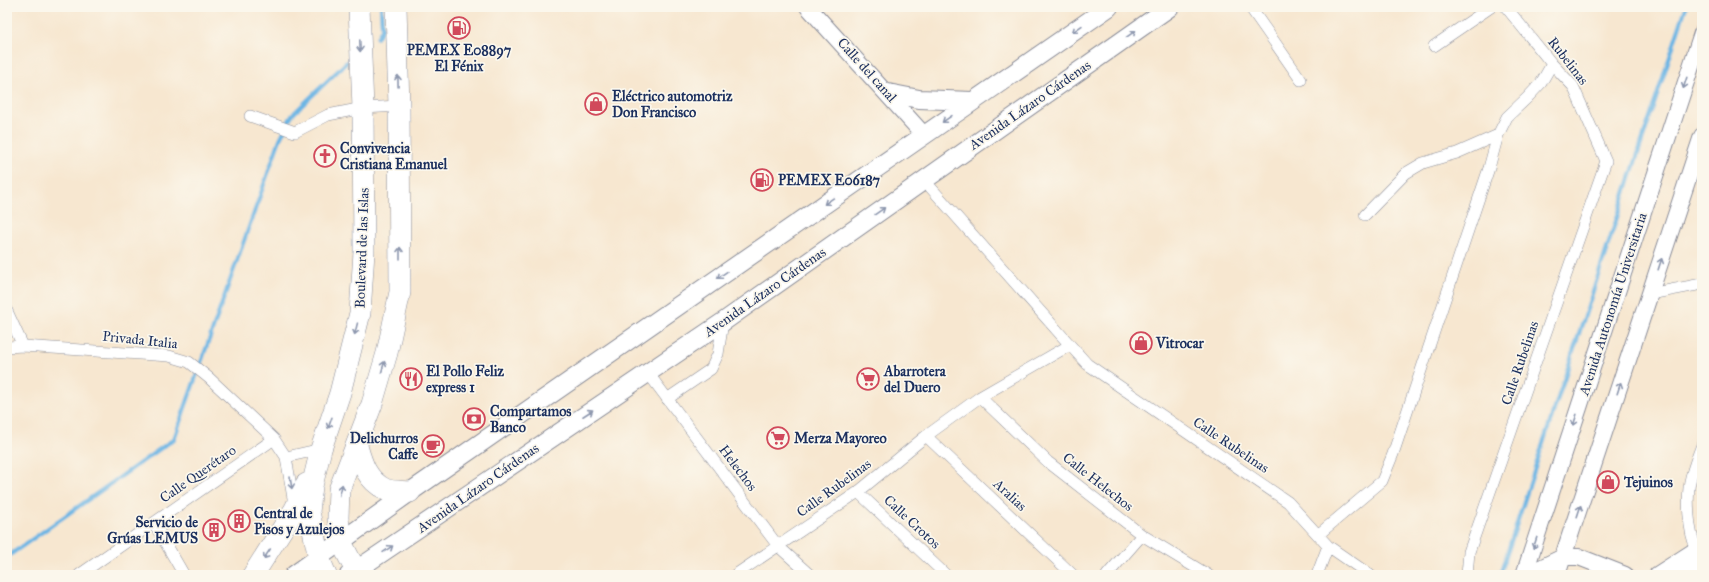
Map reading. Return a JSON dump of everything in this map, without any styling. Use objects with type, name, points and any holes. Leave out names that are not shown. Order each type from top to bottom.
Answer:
[{"type":"highway","name":"Boulevard de las Islas","points":[[322,566],[309,512],[312,486],[321,448],[340,393],[360,314],[364,252],[363,108],[359,7]]},
{"type":"highway","points":[[355,574],[341,542],[338,518],[339,490],[372,404],[387,353],[400,292],[399,106],[396,7]]},
{"type":"highway","points":[[340,393],[372,404]]},
{"type":"highway","points":[[357,446],[363,468],[373,481],[386,489],[410,492]]},
{"type":"highway","points":[[253,575],[295,509],[321,448]]},
{"type":"main road","name":"Calle del canal","points":[[808,7],[888,93],[924,135]]},
{"type":"main road","points":[[294,575],[322,566],[341,542],[410,492],[1109,7]]},
{"type":"main road","name":"Avenida Lázaro Cárdenas","points":[[355,574],[723,322],[1170,7]]},
{"type":"main road","name":"Avenida Autonomía Universitaria","points":[[1525,575],[1702,33]]},
{"type":"main road","points":[[888,93],[919,99],[972,102]]},
{"type":"main road","points":[[1557,575],[1702,136]]},
{"type":"main road","points":[[1525,575],[1563,557],[1579,557],[1625,575]]},
{"type":"main road","points":[[1563,557],[1577,566],[1598,575]]},
{"type":"main road","points":[[1657,575],[1700,559]]},
{"type":"main road","points":[[1682,575],[1700,559]]},
{"type":"street","points":[[1250,7],[1301,80]]},
{"type":"street","points":[[1434,46],[1491,7]]},
{"type":"street","name":"Rubelinas","points":[[1506,7],[1552,64],[1573,86],[1606,161]]},
{"type":"street","points":[[1319,534],[1382,481],[1396,447],[1489,168],[1498,135],[1507,117],[1541,83],[1552,64]]},
{"type":"street","points":[[250,116],[295,132],[328,115],[363,108],[399,106]]},
{"type":"street","points":[[1365,215],[1406,173],[1423,163],[1457,152],[1498,135]]},
{"type":"street","name":"Calle Rubelinas","points":[[1467,575],[1469,552],[1606,161]]},
{"type":"street","name":"Calle Rubelinas","points":[[924,180],[1087,364],[1288,502],[1319,534],[1328,546],[1370,575]]},
{"type":"street","points":[[1650,294],[1702,284]]},
{"type":"street","points":[[7,311],[22,346]]},
{"type":"street","points":[[667,399],[711,369],[718,354],[723,322]]},
{"type":"street","name":"Calle Rubelinas","points":[[735,575],[858,492],[926,436],[980,397],[1070,345]]},
{"type":"street","name":"Privada Italia","points":[[7,347],[22,346],[169,356],[189,362],[209,378],[274,440],[286,456],[295,509]]},
{"type":"street","name":"Helechos","points":[[648,373],[778,546],[810,575]]},
{"type":"street","name":"Calle Helechos","points":[[980,397],[1048,462],[1142,535],[1208,575]]},
{"type":"street","name":"Aralias","points":[[926,436],[1073,575]]},
{"type":"street","name":"Calle Querétaro","points":[[80,575],[274,440]]},
{"type":"street","points":[[1700,559],[1692,540],[1689,518],[1691,479],[1702,445]]},
{"type":"street","points":[[286,456],[321,448]]},
{"type":"street","name":"Calle Crotos","points":[[858,492],[946,575]]},
{"type":"street","points":[[154,523],[184,575]]},
{"type":"street","points":[[1107,575],[1142,535]]},
{"type":"street","points":[[1318,575],[1328,546]]},
{"type":"waterway","points":[[377,38],[382,29],[381,7]]},
{"type":"waterway","points":[[1500,575],[1686,7]]},
{"type":"waterway","points":[[7,557],[174,439],[280,139],[292,115],[347,62]]},
{"type":"place","name":"PEMEX E08897 El Fénix","points":[[459,28]]},
{"type":"place","name":"Eléctrico automotriz Don Francisco","points":[[596,104]]},
{"type":"place","name":"Convivencia Cristiana Emanuel","points":[[325,156]]},
{"type":"place","name":"PEMEX E06187","points":[[762,180]]},
{"type":"place","name":"Vitrocar","points":[[1141,343]]},
{"type":"place","name":"El Pollo Feliz express 1","points":[[411,379]]},
{"type":"place","name":"Abarrotera del Duero","points":[[868,379]]},
{"type":"place","name":"Compartamos Banco","points":[[474,419]]},
{"type":"place","name":"Merza Mayoreo","points":[[778,438]]},
{"type":"place","name":"Delichurros Caffe","points":[[433,446]]},
{"type":"place","name":"Tejuinos","points":[[1608,482]]},
{"type":"place","name":"Central de Pisos y Azulejos","points":[[239,521]]},
{"type":"place","name":"Servicio de Grúas LEMUS","points":[[214,530]]}]
